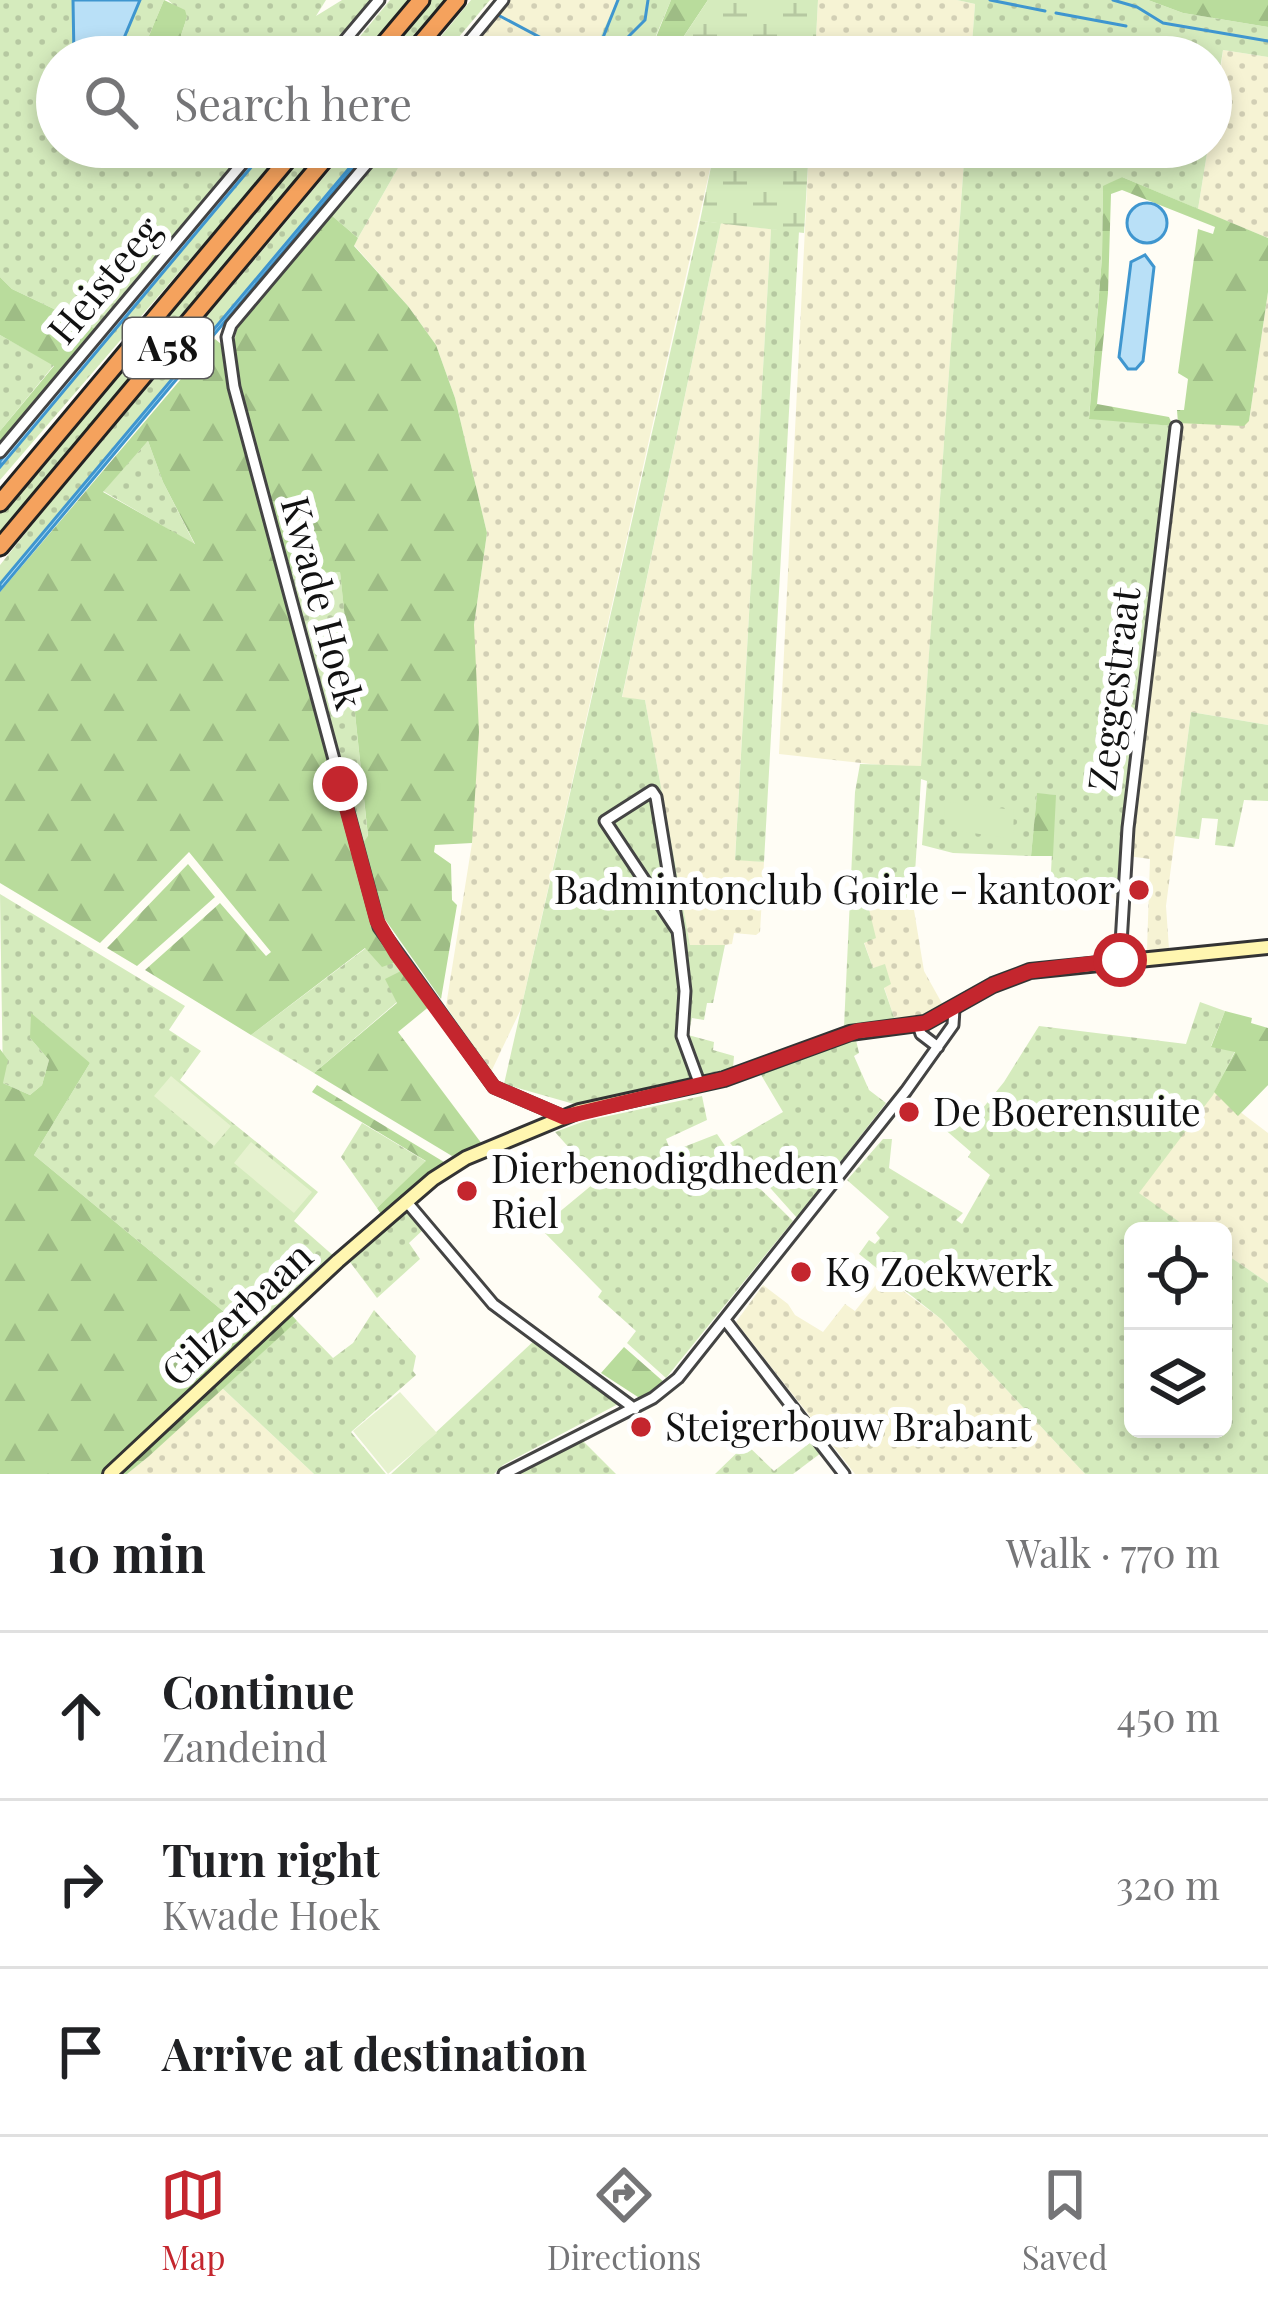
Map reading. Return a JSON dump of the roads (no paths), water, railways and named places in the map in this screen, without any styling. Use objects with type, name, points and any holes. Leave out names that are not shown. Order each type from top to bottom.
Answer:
[{"type":"highway","points":[[391,36],[421,0]]},
{"type":"highway","points":[[427,36],[457,0]]},
{"type":"highway","name":"A58","points":[[0,503],[280,168]]},
{"type":"highway","name":"A58","points":[[0,547],[317,168]]},
{"type":"street","points":[[349,36],[379,0]]},
{"type":"street","points":[[473,36],[501,2]]},
{"type":"street","name":"Heisteeg","points":[[0,452],[238,168]]},
{"type":"street","name":"Kwade Hoek","points":[[364,168],[231,325],[227,337],[234,387],[380,927],[494,1087],[564,1117]]},
{"type":"street","name":"Zeggestraat","points":[[1120,960],[1126,842],[1176,427]]},
{"type":"street","points":[[678,931],[605,821],[652,791],[678,931],[685,991],[682,1036],[700,1085]]},
{"type":"street","name":"Gilzerbaan","points":[[110,1474],[312,1284],[406,1201],[466,1158],[564,1117],[700,1085],[850,1033],[918,1025],[1030,971],[1268,946]]},
{"type":"street","points":[[504,1474],[635,1408],[678,1378],[938,1047],[953,1025],[954,1009]]},
{"type":"street","points":[[918,1025],[921,1034],[938,1047]]},
{"type":"street","points":[[406,1201],[493,1304],[635,1408]]},
{"type":"street","points":[[725,1320],[844,1474]]},
{"type":"water","points":[[73,0],[140,0],[125,36],[74,36]]},
{"type":"water","points":[[244,168],[250,168],[0,467],[0,461]]},
{"type":"water","points":[[349,168],[353,168],[0,590],[0,584]]},
{"type":"water","points":[[1147,203],[1161,209],[1167,223],[1161,237],[1147,243],[1133,237],[1127,223],[1133,209]]},
{"type":"water","points":[[1145,255],[1154,267],[1143,361],[1136,369],[1128,369],[1119,357],[1131,262]]},
{"type":"waterway","points":[[604,36],[618,0]]},
{"type":"waterway","points":[[629,36],[645,20],[648,0]]},
{"type":"waterway","points":[[990,0],[1045,11]]},
{"type":"waterway","points":[[1113,0],[1137,7],[1163,23],[1268,41]]},
{"type":"waterway","points":[[1056,13],[1126,26]]},
{"type":"waterway","points":[[498,15],[538,36]]},
{"type":"place","name":"Badmintonclub Goirle - kantoor","points":[[1139,890]]},
{"type":"place","name":"De Boerensuite","points":[[909,1112]]},
{"type":"place","name":"Dierbenodigdheden Riel","points":[[467,1191]]},
{"type":"place","name":"K9 Zoekwerk","points":[[801,1272]]},
{"type":"place","name":"Steigerbouw Brabant","points":[[641,1427]]}]
